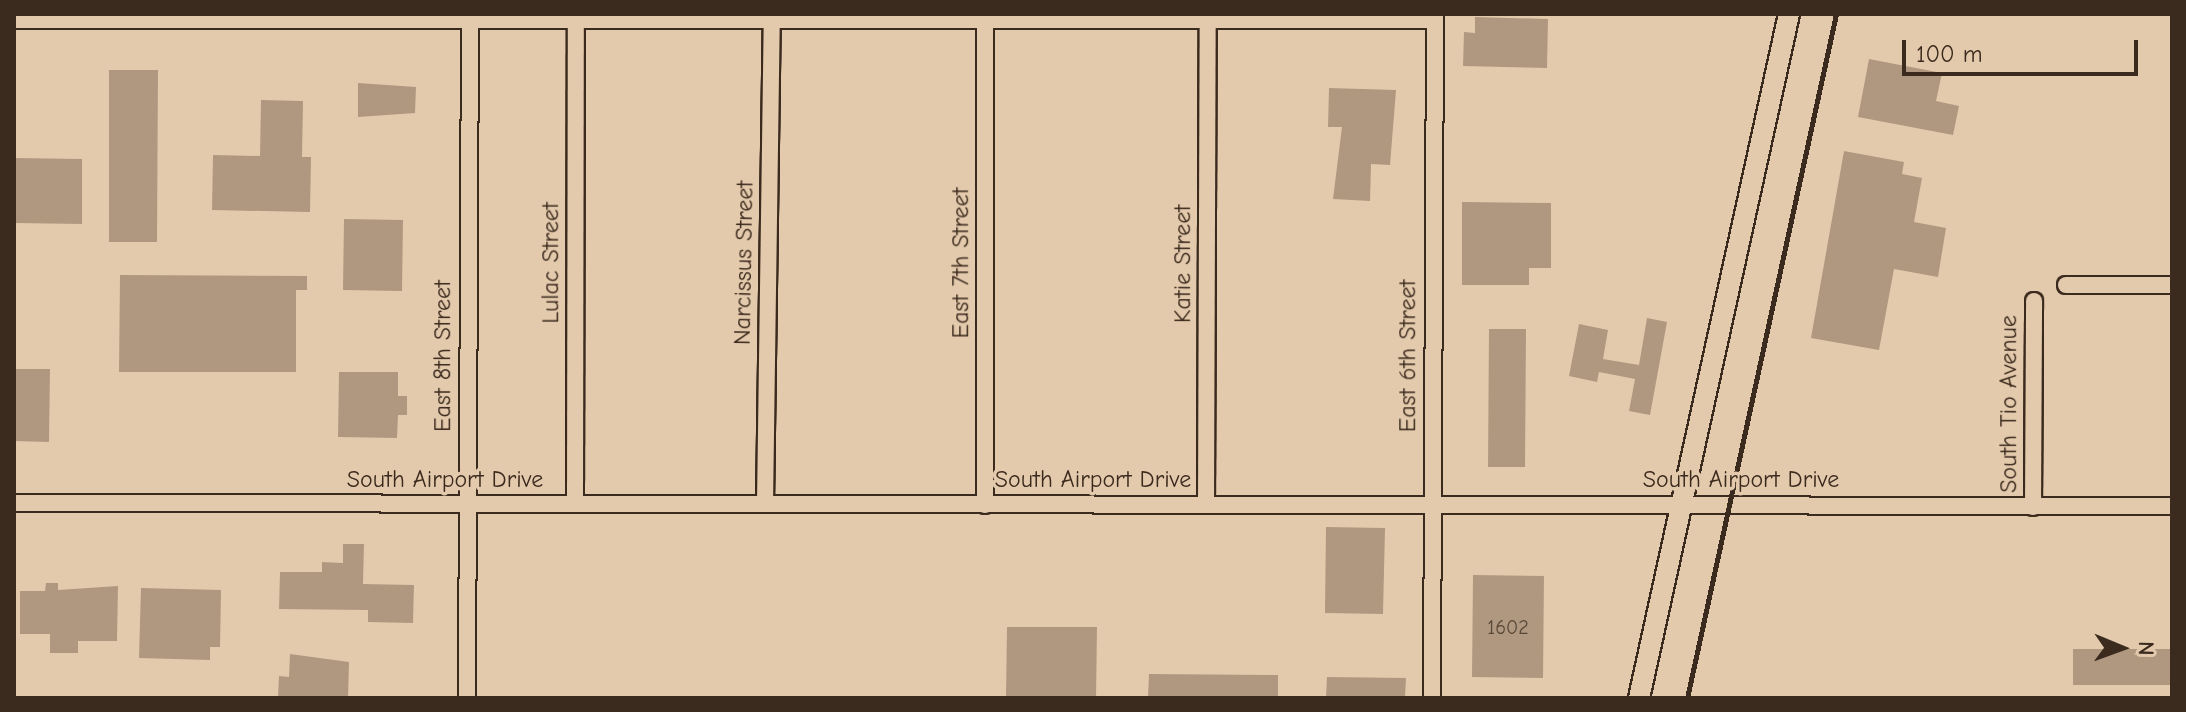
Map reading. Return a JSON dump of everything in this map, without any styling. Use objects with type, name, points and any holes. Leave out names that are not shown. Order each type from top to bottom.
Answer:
[{"type":"main road","points":[[1639,698],[1789,14]]},
{"type":"street","points":[[14,20],[470,18],[576,22],[1208,24],[1435,17]]},
{"type":"street","name":"East 6th Street","points":[[1432,698],[1435,17]]},
{"type":"street","name":"East 8th Street","points":[[467,698],[470,18]]},
{"type":"street","name":"Lulac Street","points":[[575,504],[576,22]]},
{"type":"street","name":"East 7th Street","points":[[985,22],[985,505]]},
{"type":"street","name":"Narcissus Street","points":[[765,504],[772,23]]},
{"type":"street","name":"Katie Street","points":[[1206,504],[1208,24]]},
{"type":"street","points":[[2066,285],[2172,285]]},
{"type":"street","name":"South Tio Avenue","points":[[2033,507],[2034,301]]},
{"type":"street","name":"South Airport Drive","points":[[14,503],[1431,505],[1681,502],[2172,506]]},
{"type":"building","points":[[1475,17],[1548,19],[1547,68],[1463,66],[1464,32],[1475,33]]},
{"type":"building","points":[[1869,59],[1942,73],[1936,101],[1959,106],[1953,135],[1858,117]]},
{"type":"building","points":[[109,70],[158,70],[157,242],[109,242]]},
{"type":"building","points":[[358,83],[416,87],[415,113],[358,117]]},
{"type":"building","points":[[1329,88],[1396,90],[1390,165],[1371,164],[1370,201],[1333,199],[1342,127],[1328,127]]},
{"type":"building","points":[[261,100],[303,101],[302,157],[311,157],[310,212],[212,210],[213,155],[260,156]]},
{"type":"building","points":[[1844,151],[1904,162],[1902,174],[1922,178],[1914,222],[1946,228],[1938,277],[1894,269],[1879,350],[1811,338]]},
{"type":"building","points":[[14,158],[82,159],[82,224],[14,223]]},
{"type":"building","points":[[1462,202],[1551,203],[1551,268],[1529,268],[1529,285],[1462,285]]},
{"type":"building","points":[[344,219],[403,220],[402,291],[343,290]]},
{"type":"building","points":[[120,275],[307,276],[307,290],[296,290],[296,372],[119,372]]},
{"type":"building","points":[[1647,318],[1667,322],[1650,415],[1629,411],[1635,379],[1599,372],[1597,382],[1569,376],[1579,324],[1608,330],[1603,359],[1639,365]]},
{"type":"building","points":[[1489,329],[1526,329],[1525,467],[1488,467]]},
{"type":"building","points":[[14,369],[50,369],[49,442],[14,441]]},
{"type":"building","points":[[339,372],[398,372],[398,396],[407,396],[407,415],[398,415],[397,438],[338,437]]},
{"type":"building","points":[[1326,527],[1385,528],[1383,614],[1325,613]]},
{"type":"building","points":[[343,544],[364,544],[363,584],[414,585],[413,623],[368,622],[368,610],[279,609],[280,572],[322,572],[322,562],[343,563]]},
{"type":"building","points":[[1473,575],[1544,576],[1543,678],[1472,677]]},
{"type":"building","points":[[46,583],[58,583],[58,590],[118,586],[117,641],[78,641],[78,653],[50,653],[50,634],[20,634],[20,591],[45,591]]},
{"type":"building","points":[[141,588],[221,590],[220,647],[210,647],[210,660],[139,658]]},
{"type":"building","points":[[1007,627],[1097,627],[1096,698],[1006,698]]},
{"type":"building","points":[[2073,649],[2172,649],[2172,685],[2073,685]]},
{"type":"building","points":[[290,654],[349,662],[348,698],[278,698],[279,676],[289,677]]},
{"type":"building","points":[[1149,674],[1278,675],[1278,698],[1148,698]]},
{"type":"building","points":[[1327,677],[1406,678],[1405,698],[1326,698]]},
{"type":"railway","points":[[1687,698],[1836,14]]}]
